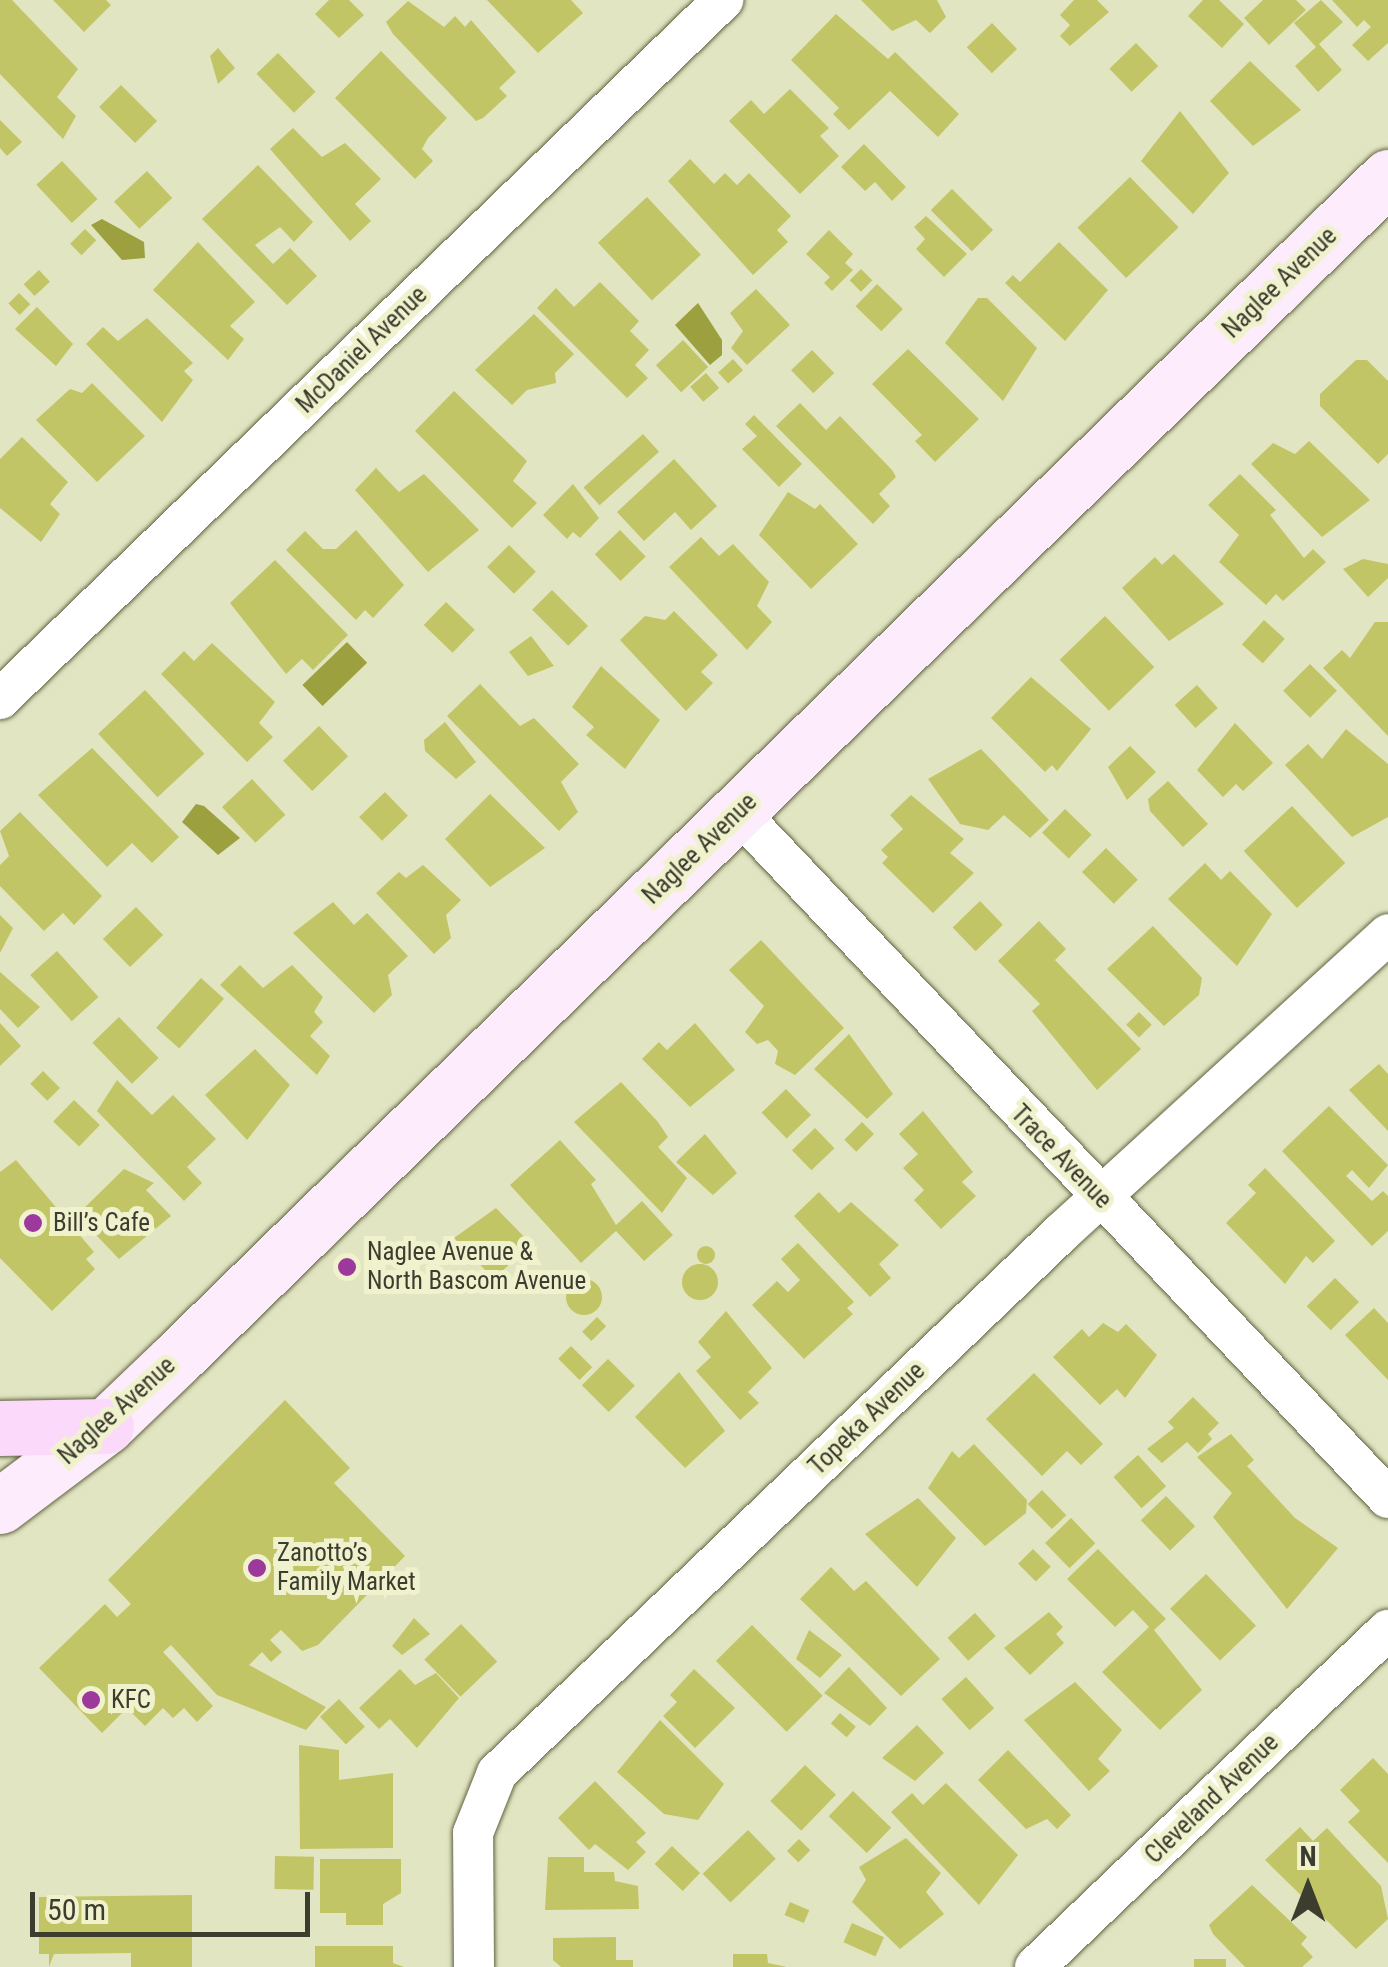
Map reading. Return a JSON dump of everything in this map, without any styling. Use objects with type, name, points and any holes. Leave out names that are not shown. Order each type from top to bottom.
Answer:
[{"type":"main road","name":"Naglee Avenue","points":[[0,1506],[106,1426],[1388,178]]},
{"type":"main road","points":[[0,1428],[106,1426]]},
{"type":"street","name":"McDaniel Avenue","points":[[0,699],[724,0]]},
{"type":"street","name":"Trace Avenue","points":[[738,812],[1388,1498]]},
{"type":"street","name":"Topeka Avenue","points":[[474,1967],[474,1832],[497,1773],[1101,1199],[1388,934]]},
{"type":"street","name":"Cleveland Avenue","points":[[1036,1967],[1388,1630]]},
{"type":"shaded area","points":[[102,219],[144,242],[145,258],[122,260],[91,225]]},
{"type":"shaded area","points":[[698,303],[722,340],[722,355],[710,365],[675,325]]},
{"type":"shaded area","points":[[347,642],[367,663],[323,706],[302,685]]},
{"type":"shaded area","points":[[196,804],[204,806],[240,838],[218,855],[182,822]]},
{"type":"building","points":[[0,0],[12,0],[78,69],[57,97],[76,116],[63,139],[0,74]]},
{"type":"building","points":[[53,0],[106,0],[111,5],[84,32]]},
{"type":"building","points":[[329,0],[349,0],[364,15],[339,38],[315,14]]},
{"type":"building","points":[[487,0],[571,0],[583,13],[538,53]]},
{"type":"building","points":[[861,0],[937,0],[946,17],[930,33],[916,20],[892,31]]},
{"type":"building","points":[[1074,0],[1097,0],[1109,12],[1070,46],[1060,36],[1070,25],[1060,15]]},
{"type":"building","points":[[1203,0],[1219,0],[1244,24],[1222,48],[1188,16]]},
{"type":"building","points":[[1263,0],[1296,0],[1306,10],[1269,45],[1244,18]]},
{"type":"building","points":[[1321,0],[1343,22],[1319,44],[1342,70],[1318,92],[1295,66],[1316,47],[1294,23]]},
{"type":"building","points":[[1332,0],[1388,0],[1388,43],[1368,61],[1352,45],[1371,27],[1364,20],[1357,27]]},
{"type":"building","points":[[408,1],[444,27],[455,16],[465,27],[471,20],[516,72],[499,88],[507,96],[483,118],[476,121],[393,34],[386,22]]},
{"type":"building","points":[[836,14],[888,59],[895,52],[959,114],[938,137],[890,91],[849,130],[833,114],[839,108],[791,60]]},
{"type":"building","points":[[992,23],[1017,49],[992,73],[967,47]]},
{"type":"building","points":[[1136,43],[1158,66],[1132,92],[1109,69]]},
{"type":"building","points":[[218,48],[235,68],[218,84],[210,56]]},
{"type":"building","points":[[381,51],[447,118],[422,149],[433,161],[415,179],[335,98]]},
{"type":"building","points":[[278,53],[316,92],[294,113],[256,74]]},
{"type":"building","points":[[1250,61],[1301,110],[1253,146],[1210,101]]},
{"type":"building","points":[[121,85],[157,121],[135,143],[99,107]]},
{"type":"building","points":[[790,89],[829,128],[820,136],[839,156],[800,194],[729,121],[751,100],[764,114]]},
{"type":"building","points":[[1180,111],[1229,173],[1193,214],[1141,161]]},
{"type":"building","points":[[0,120],[22,142],[7,156],[0,148]]},
{"type":"building","points":[[293,128],[322,157],[345,143],[381,179],[355,204],[371,221],[350,241],[270,149]]},
{"type":"building","points":[[864,144],[906,187],[892,201],[875,182],[865,191],[841,167]]},
{"type":"building","points":[[690,159],[714,184],[725,173],[737,185],[749,173],[791,216],[777,230],[788,242],[753,275],[668,181]]},
{"type":"building","points":[[62,161],[97,199],[72,223],[36,185]]},
{"type":"building","points":[[258,165],[313,222],[294,242],[280,227],[255,245],[273,264],[290,248],[317,276],[287,305],[202,219]]},
{"type":"building","points":[[147,171],[172,198],[139,229],[114,202]]},
{"type":"building","points":[[1130,177],[1179,227],[1126,278],[1077,228]]},
{"type":"building","points":[[952,189],[993,230],[972,251],[931,210]]},
{"type":"building","points":[[647,197],[701,255],[652,300],[598,243]]},
{"type":"building","points":[[926,216],[967,254],[944,277],[916,249],[925,239],[914,227]]},
{"type":"building","points":[[85,229],[96,240],[81,255],[70,244]]},
{"type":"building","points":[[829,230],[853,254],[845,263],[853,270],[832,291],[824,283],[830,277],[806,254]]},
{"type":"building","points":[[198,242],[255,302],[230,326],[244,339],[228,360],[153,290]]},
{"type":"building","points":[[1059,242],[1108,290],[1065,341],[1005,283],[1013,275],[1020,282]]},
{"type":"building","points":[[861,269],[872,280],[861,292],[850,280]]},
{"type":"building","points":[[39,270],[50,282],[35,296],[24,284]]},
{"type":"building","points":[[600,282],[639,321],[630,331],[649,350],[635,365],[648,378],[627,398],[537,308],[556,288],[574,307]]},
{"type":"building","points":[[877,284],[903,309],[881,331],[855,306]]},
{"type":"building","points":[[756,289],[790,325],[747,365],[731,348],[743,331],[730,313]]},
{"type":"building","points":[[19,293],[30,304],[20,315],[8,304]]},
{"type":"building","points":[[978,298],[987,298],[1037,348],[1003,401],[945,343]]},
{"type":"building","points":[[37,307],[73,344],[56,366],[15,329]]},
{"type":"building","points":[[534,314],[574,354],[555,373],[556,383],[527,390],[512,405],[475,370]]},
{"type":"building","points":[[147,318],[193,363],[184,371],[193,380],[162,422],[86,344],[103,327],[118,341]]},
{"type":"building","points":[[683,340],[708,367],[681,392],[656,365]]},
{"type":"building","points":[[908,349],[979,419],[935,462],[915,441],[922,435],[872,384]]},
{"type":"building","points":[[812,350],[834,373],[813,393],[791,370]]},
{"type":"building","points":[[733,359],[743,370],[728,384],[718,372]]},
{"type":"building","points":[[1356,360],[1367,360],[1388,381],[1388,454],[1378,464],[1320,406],[1320,394]]},
{"type":"building","points":[[706,373],[719,388],[703,402],[690,387]]},
{"type":"building","points":[[92,383],[145,436],[97,482],[36,420],[70,389],[82,393]]},
{"type":"building","points":[[454,391],[527,461],[513,481],[537,503],[512,528],[415,431]]},
{"type":"building","points":[[800,403],[826,430],[840,416],[892,470],[896,477],[879,494],[890,506],[873,524],[776,426]]},
{"type":"building","points":[[754,415],[802,464],[779,487],[742,449],[757,436],[745,424]]},
{"type":"building","points":[[643,434],[659,452],[600,505],[584,488]]},
{"type":"building","points":[[22,437],[68,482],[50,504],[60,514],[41,542],[0,508],[0,459]]},
{"type":"building","points":[[1309,441],[1370,500],[1322,537],[1251,464],[1273,443],[1295,454]]},
{"type":"building","points":[[674,459],[717,506],[691,530],[675,512],[644,541],[617,512]]},
{"type":"building","points":[[376,468],[399,492],[424,474],[479,530],[428,572],[355,490]]},
{"type":"building","points":[[1240,474],[1276,510],[1270,515],[1304,558],[1313,549],[1326,562],[1283,601],[1276,594],[1266,605],[1219,562],[1239,535],[1208,505]]},
{"type":"building","points":[[573,484],[599,518],[580,538],[573,532],[567,539],[543,515]]},
{"type":"building","points":[[788,492],[815,509],[820,504],[858,544],[811,589],[759,535]]},
{"type":"building","points":[[356,530],[404,585],[373,618],[365,610],[356,620],[286,550],[305,531],[323,549],[336,549]]},
{"type":"building","points":[[620,530],[646,557],[621,581],[595,554]]},
{"type":"building","points":[[701,537],[719,556],[733,544],[769,582],[757,606],[772,622],[747,650],[669,567]]},
{"type":"building","points":[[509,545],[536,572],[514,594],[487,567]]},
{"type":"building","points":[[1174,554],[1224,604],[1169,641],[1122,588],[1155,557],[1162,565]]},
{"type":"building","points":[[1363,559],[1388,564],[1388,578],[1368,597],[1343,569]]},
{"type":"building","points":[[275,560],[348,635],[313,670],[302,659],[286,674],[230,603]]},
{"type":"building","points":[[552,590],[588,626],[568,646],[532,610]]},
{"type":"building","points":[[446,602],[475,630],[453,653],[424,625]]},
{"type":"building","points":[[674,611],[718,655],[701,672],[713,683],[686,711],[620,640],[645,616],[665,620]]},
{"type":"building","points":[[1105,616],[1154,667],[1109,711],[1060,660]]},
{"type":"building","points":[[1264,620],[1285,639],[1263,663],[1242,645]]},
{"type":"building","points":[[1375,622],[1388,622],[1388,736],[1323,668],[1342,650],[1350,658]]},
{"type":"building","points":[[531,636],[554,666],[528,676],[509,652]]},
{"type":"building","points":[[212,643],[275,702],[259,723],[273,737],[247,762],[161,674],[184,651],[194,661]]},
{"type":"building","points":[[1310,664],[1337,691],[1310,718],[1283,691]]},
{"type":"building","points":[[601,666],[660,720],[625,769],[586,735],[594,727],[572,707]]},
{"type":"building","points":[[1031,677],[1091,729],[1057,771],[1052,765],[1045,772],[991,718]]},
{"type":"building","points":[[480,684],[520,726],[534,718],[579,764],[561,782],[578,812],[559,831],[447,716]]},
{"type":"building","points":[[1197,685],[1218,708],[1195,728],[1175,705]]},
{"type":"building","points":[[145,690],[204,754],[158,797],[98,734]]},
{"type":"building","points":[[445,722],[476,762],[456,779],[425,751],[424,740]]},
{"type":"building","points":[[1235,723],[1273,763],[1243,791],[1236,784],[1223,797],[1197,770]]},
{"type":"building","points":[[319,726],[348,756],[312,791],[283,761]]},
{"type":"building","points":[[1346,729],[1388,764],[1388,817],[1352,837],[1285,765],[1308,744],[1322,759]]},
{"type":"building","points":[[1130,746],[1156,772],[1127,800],[1108,767]]},
{"type":"building","points":[[92,748],[179,837],[152,863],[132,843],[107,867],[38,795]]},
{"type":"building","points":[[981,749],[1049,820],[1030,838],[1004,815],[988,830],[960,824],[928,779]]},
{"type":"building","points":[[252,779],[285,815],[255,843],[222,807]]},
{"type":"building","points":[[1168,781],[1208,824],[1183,847],[1150,811],[1148,799]]},
{"type":"building","points":[[385,792],[408,816],[382,841],[359,817]]},
{"type":"building","points":[[490,794],[545,848],[490,887],[445,839]]},
{"type":"building","points":[[911,795],[964,839],[950,853],[974,873],[933,913],[882,863],[888,857],[881,850],[903,829],[890,815]]},
{"type":"building","points":[[1292,806],[1345,863],[1297,908],[1244,851]]},
{"type":"building","points":[[1065,809],[1092,835],[1069,858],[1042,833]]},
{"type":"building","points":[[20,812],[102,896],[74,925],[63,913],[44,931],[0,886],[0,865],[9,856],[0,831]]},
{"type":"building","points":[[1106,848],[1138,880],[1114,904],[1082,872]]},
{"type":"building","points":[[1205,863],[1221,880],[1230,871],[1272,914],[1237,966],[1168,899]]},
{"type":"building","points":[[423,865],[461,900],[446,915],[451,938],[434,954],[376,893],[399,872],[406,878]]},
{"type":"building","points":[[980,901],[1003,925],[976,951],[953,927]]},
{"type":"building","points":[[333,902],[354,925],[367,913],[408,956],[388,975],[392,995],[374,1013],[293,933]]},
{"type":"building","points":[[136,907],[163,935],[130,967],[103,939]]},
{"type":"building","points":[[0,915],[13,928],[0,953]]},
{"type":"building","points":[[1039,921],[1066,949],[1055,960],[1141,1049],[1097,1090],[1032,1011],[1040,1004],[998,961]]},
{"type":"building","points":[[1153,926],[1202,978],[1199,995],[1164,1026],[1107,969]]},
{"type":"building","points":[[761,940],[844,1028],[795,1075],[775,1064],[778,1051],[768,1040],[757,1044],[745,1032],[764,1006],[729,970]]},
{"type":"building","points":[[57,951],[98,997],[72,1021],[30,975]]},
{"type":"building","points":[[240,965],[263,988],[292,965],[323,997],[314,1012],[323,1022],[310,1036],[330,1056],[317,1075],[220,985]]},
{"type":"building","points":[[0,972],[40,1007],[18,1028],[0,1009]]},
{"type":"building","points":[[201,978],[224,999],[179,1049],[156,1028]]},
{"type":"building","points":[[1139,1012],[1152,1025],[1139,1037],[1126,1025]]},
{"type":"building","points":[[119,1017],[159,1058],[132,1084],[92,1043]]},
{"type":"building","points":[[0,1023],[21,1046],[0,1066]]},
{"type":"building","points":[[695,1023],[735,1070],[690,1107],[642,1059],[659,1042],[667,1050]]},
{"type":"building","points":[[849,1034],[893,1094],[867,1119],[814,1069]]},
{"type":"building","points":[[255,1049],[290,1085],[247,1140],[205,1095]]},
{"type":"building","points":[[1379,1064],[1388,1074],[1388,1131],[1349,1090]]},
{"type":"building","points":[[43,1071],[60,1088],[47,1101],[30,1084]]},
{"type":"building","points":[[117,1080],[152,1115],[173,1095],[216,1139],[187,1167],[202,1183],[184,1201],[97,1111]]},
{"type":"building","points":[[621,1082],[658,1122],[668,1137],[658,1147],[687,1178],[662,1213],[574,1122]]},
{"type":"building","points":[[786,1089],[811,1115],[787,1139],[762,1113]]},
{"type":"building","points":[[74,1100],[100,1125],[79,1147],[53,1122]]},
{"type":"building","points":[[1329,1106],[1388,1165],[1369,1188],[1352,1170],[1346,1176],[1372,1201],[1383,1191],[1388,1196],[1388,1231],[1372,1246],[1282,1151]]},
{"type":"building","points":[[923,1111],[973,1172],[962,1182],[976,1196],[941,1229],[914,1200],[924,1190],[903,1168],[918,1154],[899,1134]]},
{"type":"building","points":[[862,1122],[874,1134],[856,1152],[844,1140]]},
{"type":"building","points":[[815,1128],[834,1148],[811,1170],[792,1150]]},
{"type":"building","points":[[705,1134],[737,1173],[713,1195],[676,1162]]},
{"type":"building","points":[[560,1140],[596,1180],[591,1184],[616,1225],[642,1201],[673,1235],[644,1261],[616,1231],[581,1263],[510,1185]]},
{"type":"building","name":"Bill’s Cafe","points":[[16,1160],[94,1252],[86,1259],[95,1269],[52,1311],[0,1258],[0,1172]]},
{"type":"building","points":[[1265,1168],[1335,1241],[1313,1263],[1306,1256],[1285,1284],[1226,1223],[1256,1193],[1248,1185]]},
{"type":"building","points":[[124,1169],[154,1183],[146,1190],[171,1216],[119,1259],[77,1215]]},
{"type":"building","points":[[819,1192],[839,1213],[851,1202],[899,1245],[879,1264],[891,1278],[870,1297],[794,1216]]},
{"type":"building","points":[[496,1208],[531,1244],[494,1279],[454,1238]]},
{"type":"building","points":[[798,1243],[854,1302],[847,1308],[853,1314],[804,1359],[752,1305],[777,1281],[788,1292],[800,1280],[781,1259]]},
{"type":"building","points":[[706,1246],[715,1255],[706,1264],[697,1255]]},
{"type":"building","points":[[700,1264],[713,1269],[718,1282],[713,1295],[700,1300],[687,1295],[682,1282],[687,1269]]},
{"type":"building","points":[[1335,1278],[1359,1302],[1331,1330],[1307,1306]]},
{"type":"building","points":[[584,1279],[597,1284],[602,1297],[597,1310],[584,1315],[571,1310],[566,1297],[571,1284]]},
{"type":"building","points":[[1374,1308],[1388,1323],[1388,1380],[1345,1335]]},
{"type":"building","points":[[726,1311],[772,1368],[748,1392],[759,1403],[740,1420],[696,1371],[711,1357],[698,1342]]},
{"type":"building","points":[[597,1317],[606,1326],[591,1341],[582,1332]]},
{"type":"building","points":[[1103,1323],[1118,1332],[1126,1324],[1157,1355],[1125,1398],[1117,1389],[1100,1405],[1053,1357],[1082,1329],[1089,1337]]},
{"type":"building","points":[[571,1346],[592,1367],[579,1380],[558,1359]]},
{"type":"building","points":[[608,1359],[635,1386],[609,1412],[582,1385]]},
{"type":"building","points":[[679,1372],[725,1431],[685,1468],[635,1417]]},
{"type":"building","points":[[1034,1373],[1103,1444],[1081,1465],[1067,1451],[1042,1476],[986,1419]]},
{"type":"building","points":[[1193,1397],[1219,1423],[1208,1434],[1212,1439],[1198,1453],[1187,1442],[1162,1463],[1147,1449],[1174,1428],[1168,1422]]},
{"type":"building","name":"Zanotto’s Family Market","points":[[285,1400],[350,1468],[334,1483],[405,1556],[318,1645],[302,1651],[281,1630],[270,1640],[282,1652],[271,1662],[262,1652],[249,1665],[326,1707],[306,1730],[217,1695],[171,1645],[163,1652],[213,1706],[197,1722],[184,1708],[173,1718],[163,1708],[145,1726],[127,1708],[102,1733],[39,1668],[105,1604],[117,1617],[131,1604],[108,1580]]},
{"type":"building","points":[[1231,1434],[1254,1460],[1247,1466],[1295,1518],[1338,1548],[1287,1609],[1213,1517],[1232,1493],[1197,1457]]},
{"type":"building","points":[[974,1444],[1027,1500],[1026,1513],[985,1546],[928,1488],[952,1451],[959,1458]]},
{"type":"building","points":[[1138,1455],[1166,1486],[1142,1508],[1113,1477]]},
{"type":"building","points":[[1042,1490],[1066,1515],[1052,1529],[1028,1504]]},
{"type":"building","points":[[1166,1496],[1195,1526],[1170,1551],[1141,1520]]},
{"type":"building","points":[[918,1498],[956,1538],[917,1587],[865,1534]]},
{"type":"building","points":[[1071,1518],[1095,1543],[1069,1568],[1045,1543]]},
{"type":"building","points":[[1033,1549],[1051,1567],[1036,1582],[1018,1564]]},
{"type":"building","points":[[1098,1549],[1166,1619],[1154,1630],[1202,1690],[1160,1730],[1102,1672],[1149,1627],[1133,1610],[1115,1627],[1067,1579]]},
{"type":"building","points":[[831,1567],[854,1591],[866,1581],[940,1659],[901,1696],[800,1599]]},
{"type":"building","points":[[1206,1574],[1256,1626],[1220,1661],[1170,1609]]},
{"type":"building","points":[[1049,1612],[1063,1627],[1056,1634],[1064,1643],[1030,1675],[1004,1648]]},
{"type":"building","points":[[975,1613],[996,1636],[968,1661],[948,1638]]},
{"type":"building","points":[[414,1618],[430,1634],[402,1655],[392,1646]]},
{"type":"building","points":[[461,1624],[497,1661],[460,1697],[424,1659]]},
{"type":"building","points":[[752,1625],[823,1696],[787,1732],[716,1661]]},
{"type":"building","points":[[809,1630],[842,1655],[820,1678],[796,1659]]},
{"type":"building","points":[[849,1667],[887,1708],[870,1726],[824,1693]]},
{"type":"building","points":[[400,1669],[415,1685],[436,1673],[459,1698],[417,1748],[390,1719],[379,1729],[359,1708]]},
{"type":"building","points":[[694,1669],[735,1708],[695,1748],[663,1716],[677,1702],[670,1695]]},
{"type":"building","points":[[966,1677],[994,1708],[970,1730],[941,1699]]},
{"type":"building","points":[[1075,1682],[1122,1730],[1098,1759],[1110,1771],[1089,1791],[1024,1720]]},
{"type":"building","points":[[339,1699],[365,1727],[346,1745],[320,1717]]},
{"type":"building","points":[[840,1713],[856,1727],[847,1737],[831,1724]]},
{"type":"building","points":[[660,1720],[724,1784],[698,1820],[664,1814],[617,1772]]},
{"type":"building","points":[[917,1725],[944,1753],[915,1781],[882,1758]]},
{"type":"building","points":[[299,1745],[339,1750],[339,1780],[393,1773],[393,1848],[300,1849]]},
{"type":"building","points":[[1008,1750],[1071,1815],[1057,1829],[1047,1819],[1026,1829],[978,1780]]},
{"type":"building","points":[[1373,1758],[1388,1774],[1388,1863],[1348,1822],[1360,1811],[1340,1790]]},
{"type":"building","points":[[805,1765],[836,1795],[801,1831],[770,1801]]},
{"type":"building","points":[[595,1781],[646,1833],[636,1842],[646,1852],[628,1870],[595,1844],[589,1850],[558,1818]]},
{"type":"building","points":[[946,1783],[1018,1855],[979,1905],[891,1812],[912,1793],[923,1805]]},
{"type":"building","points":[[853,1791],[891,1828],[867,1853],[829,1816]]},
{"type":"building","points":[[1300,1827],[1313,1841],[1327,1828],[1381,1886],[1388,1919],[1356,1949],[1265,1860]]},
{"type":"building","points":[[748,1830],[776,1859],[730,1903],[703,1874]]},
{"type":"building","points":[[906,1838],[941,1873],[926,1892],[944,1914],[900,1949],[852,1902],[866,1880],[859,1867]]},
{"type":"building","points":[[799,1839],[810,1850],[798,1862],[787,1851]]},
{"type":"building","points":[[672,1846],[700,1873],[683,1891],[655,1864]]},
{"type":"building","points":[[275,1856],[314,1857],[313,1890],[274,1889]]},
{"type":"building","points":[[548,1857],[584,1857],[584,1872],[614,1872],[615,1881],[638,1886],[639,1909],[545,1910]]},
{"type":"building","points":[[320,1859],[401,1859],[401,1893],[383,1904],[383,1925],[346,1925],[346,1913],[320,1913]]},
{"type":"building","points":[[1252,1885],[1307,1937],[1301,1944],[1313,1957],[1302,1967],[1245,1967],[1213,1934],[1209,1925]]},
{"type":"building","points":[[192,1895],[192,1967],[131,1967],[131,1953],[54,1954],[49,1967],[49,1954],[39,1954],[39,1897]]},
{"type":"building","points":[[790,1902],[809,1910],[804,1923],[785,1915]]},
{"type":"building","points":[[852,1923],[884,1937],[875,1956],[843,1942]]},
{"type":"building","points":[[616,1937],[616,1960],[633,1960],[633,1967],[561,1967],[553,1960],[553,1938]]},
{"type":"building","points":[[315,1946],[393,1946],[393,1963],[404,1967],[315,1967]]},
{"type":"building","points":[[733,1954],[767,1954],[768,1963],[787,1967],[733,1967]]},
{"type":"building","points":[[1194,1959],[1226,1959],[1226,1967],[1194,1967]]},
{"type":"place","name":"Bill’s Cafe","points":[[33,1223]]},
{"type":"place","name":"Naglee Avenue & North Bascom Avenue","points":[[347,1267]]},
{"type":"place","name":"Zanotto’s Family Market","points":[[257,1568]]},
{"type":"place","name":"KFC","points":[[91,1700]]}]
